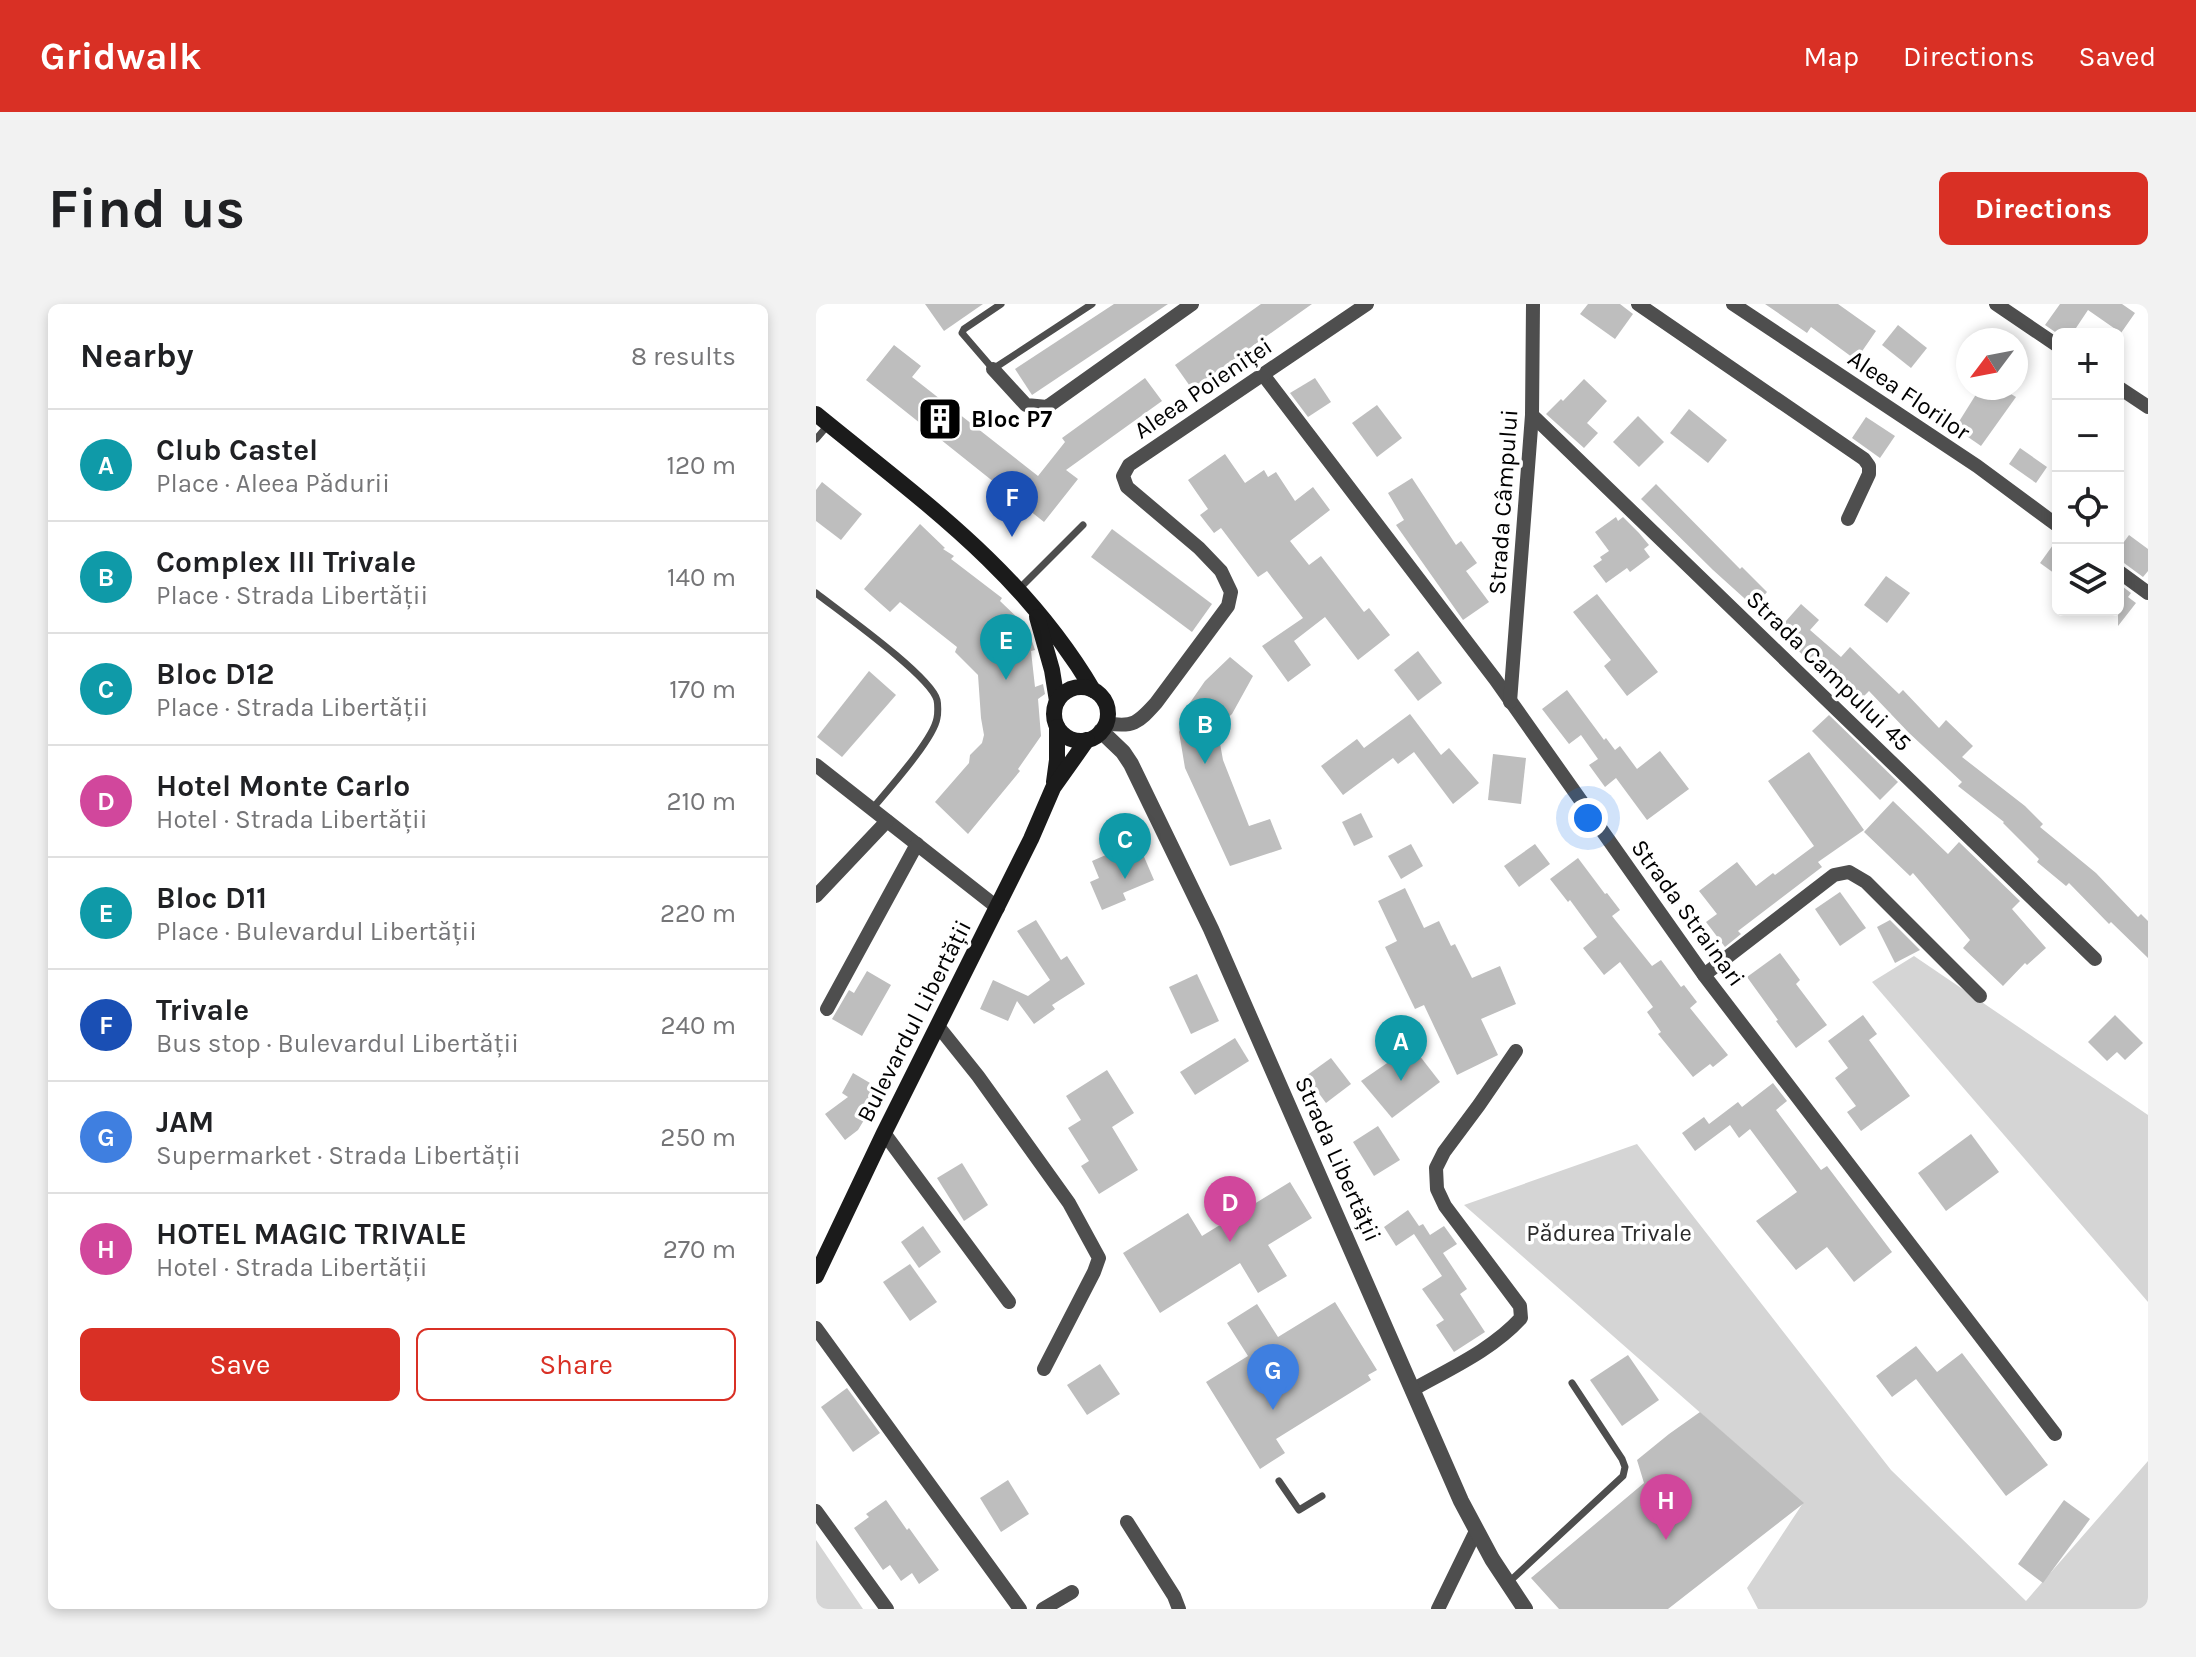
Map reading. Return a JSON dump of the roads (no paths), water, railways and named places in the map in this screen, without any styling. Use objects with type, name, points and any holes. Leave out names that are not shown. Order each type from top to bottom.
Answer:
[{"type":"main road","points":[[822,419],[952,524],[991,560],[1061,641],[1093,690]]},
{"type":"main road","points":[[1035,609],[1049,657],[1057,701]]},
{"type":"main road","points":[[1085,687],[1101,696],[1107,713],[1098,731],[1071,739],[1057,727],[1054,710],[1057,701],[1069,689],[1085,687]]},
{"type":"main road","name":"Bulevardul Libertății","points":[[1053,788],[1058,752],[1057,727]]},
{"type":"main road","name":"Bulevardul Libertății","points":[[816,1276],[884,1133],[998,908],[1053,788],[1098,731]]},
{"type":"street","points":[[993,369],[1026,405],[1047,407],[1192,304]]},
{"type":"street","name":"Aleea Poieniței","points":[[1098,731],[1129,725],[1146,714],[1228,606],[1231,592],[1221,571],[1199,548],[1127,487],[1123,476],[1129,465],[1367,304]]},
{"type":"street","name":"Strada Câmpului","points":[[1510,702],[1532,415],[1533,304]]},
{"type":"street","points":[[1638,304],[1864,459],[1869,466],[1869,474],[1848,519]]},
{"type":"street","name":"Aleea Florilor","points":[[1733,304],[1977,466],[2052,522]]},
{"type":"street","points":[[1996,304],[2052,342]]},
{"type":"street","name":"Strada Strainari","points":[[1264,376],[1510,702],[1704,975],[2055,1434]]},
{"type":"street","points":[[2124,391],[2148,407]]},
{"type":"street","name":"Strada Campului 45","points":[[1532,415],[2095,959]]},
{"type":"street","points":[[2124,575],[2148,593]]},
{"type":"street","name":"Strada Libertății","points":[[1098,731],[1123,752],[1131,764],[1211,929],[1461,1501],[1525,1609]]},
{"type":"street","points":[[816,765],[998,908]]},
{"type":"street","points":[[816,896],[887,821]]},
{"type":"street","points":[[827,1009],[917,844]]},
{"type":"street","points":[[1704,975],[1834,875],[1849,872],[1866,882],[1980,996]]},
{"type":"street","points":[[938,1026],[978,1076],[1077,1214],[1079,1224],[1099,1258],[1044,1369]]},
{"type":"street","points":[[1412,1390],[1488,1346],[1510,1331],[1521,1318],[1520,1306],[1445,1206],[1437,1189],[1436,1168],[1444,1152],[1516,1051]]},
{"type":"street","points":[[884,1133],[1009,1302]]},
{"type":"street","points":[[816,1328],[1020,1609]]},
{"type":"street","points":[[816,1511],[887,1609]]},
{"type":"street","points":[[1127,1522],[1179,1609]]},
{"type":"street","points":[[1438,1609],[1476,1531]]},
{"type":"street","points":[[1043,1609],[1072,1592]]},
{"type":"lane","points":[[1001,304],[962,333],[993,369],[1092,304]]},
{"type":"lane","points":[[816,439],[822,419]]},
{"type":"lane","points":[[1018,590],[1083,525]]},
{"type":"lane","points":[[816,593],[897,655],[937,698],[937,720],[926,742],[872,809]]},
{"type":"lane","points":[[1507,1583],[1623,1476],[1625,1467],[1622,1459],[1572,1383]]},
{"type":"lane","points":[[1279,1481],[1299,1510],[1322,1496]]},
{"type":"place","name":"Bloc P7","points":[[940,419]]},
{"type":"place","name":"Trivale","points":[[1012,537]]},
{"type":"place","name":"Bloc D11","points":[[1006,680]]},
{"type":"place","name":"Complex III Trivale","points":[[1205,764]]},
{"type":"place","name":"Bloc D12","points":[[1125,879]]},
{"type":"place","name":"Club Castel","points":[[1401,1081]]},
{"type":"place","name":"Hotel Monte Carlo","points":[[1230,1242]]},
{"type":"place","name":"JAM","points":[[1273,1410]]},
{"type":"place","name":"HOTEL MAGIC TRIVALE","points":[[1666,1540]]},
{"type":"park label","name":"Pădurea Trivale","points":[[1609,1233]]}]
